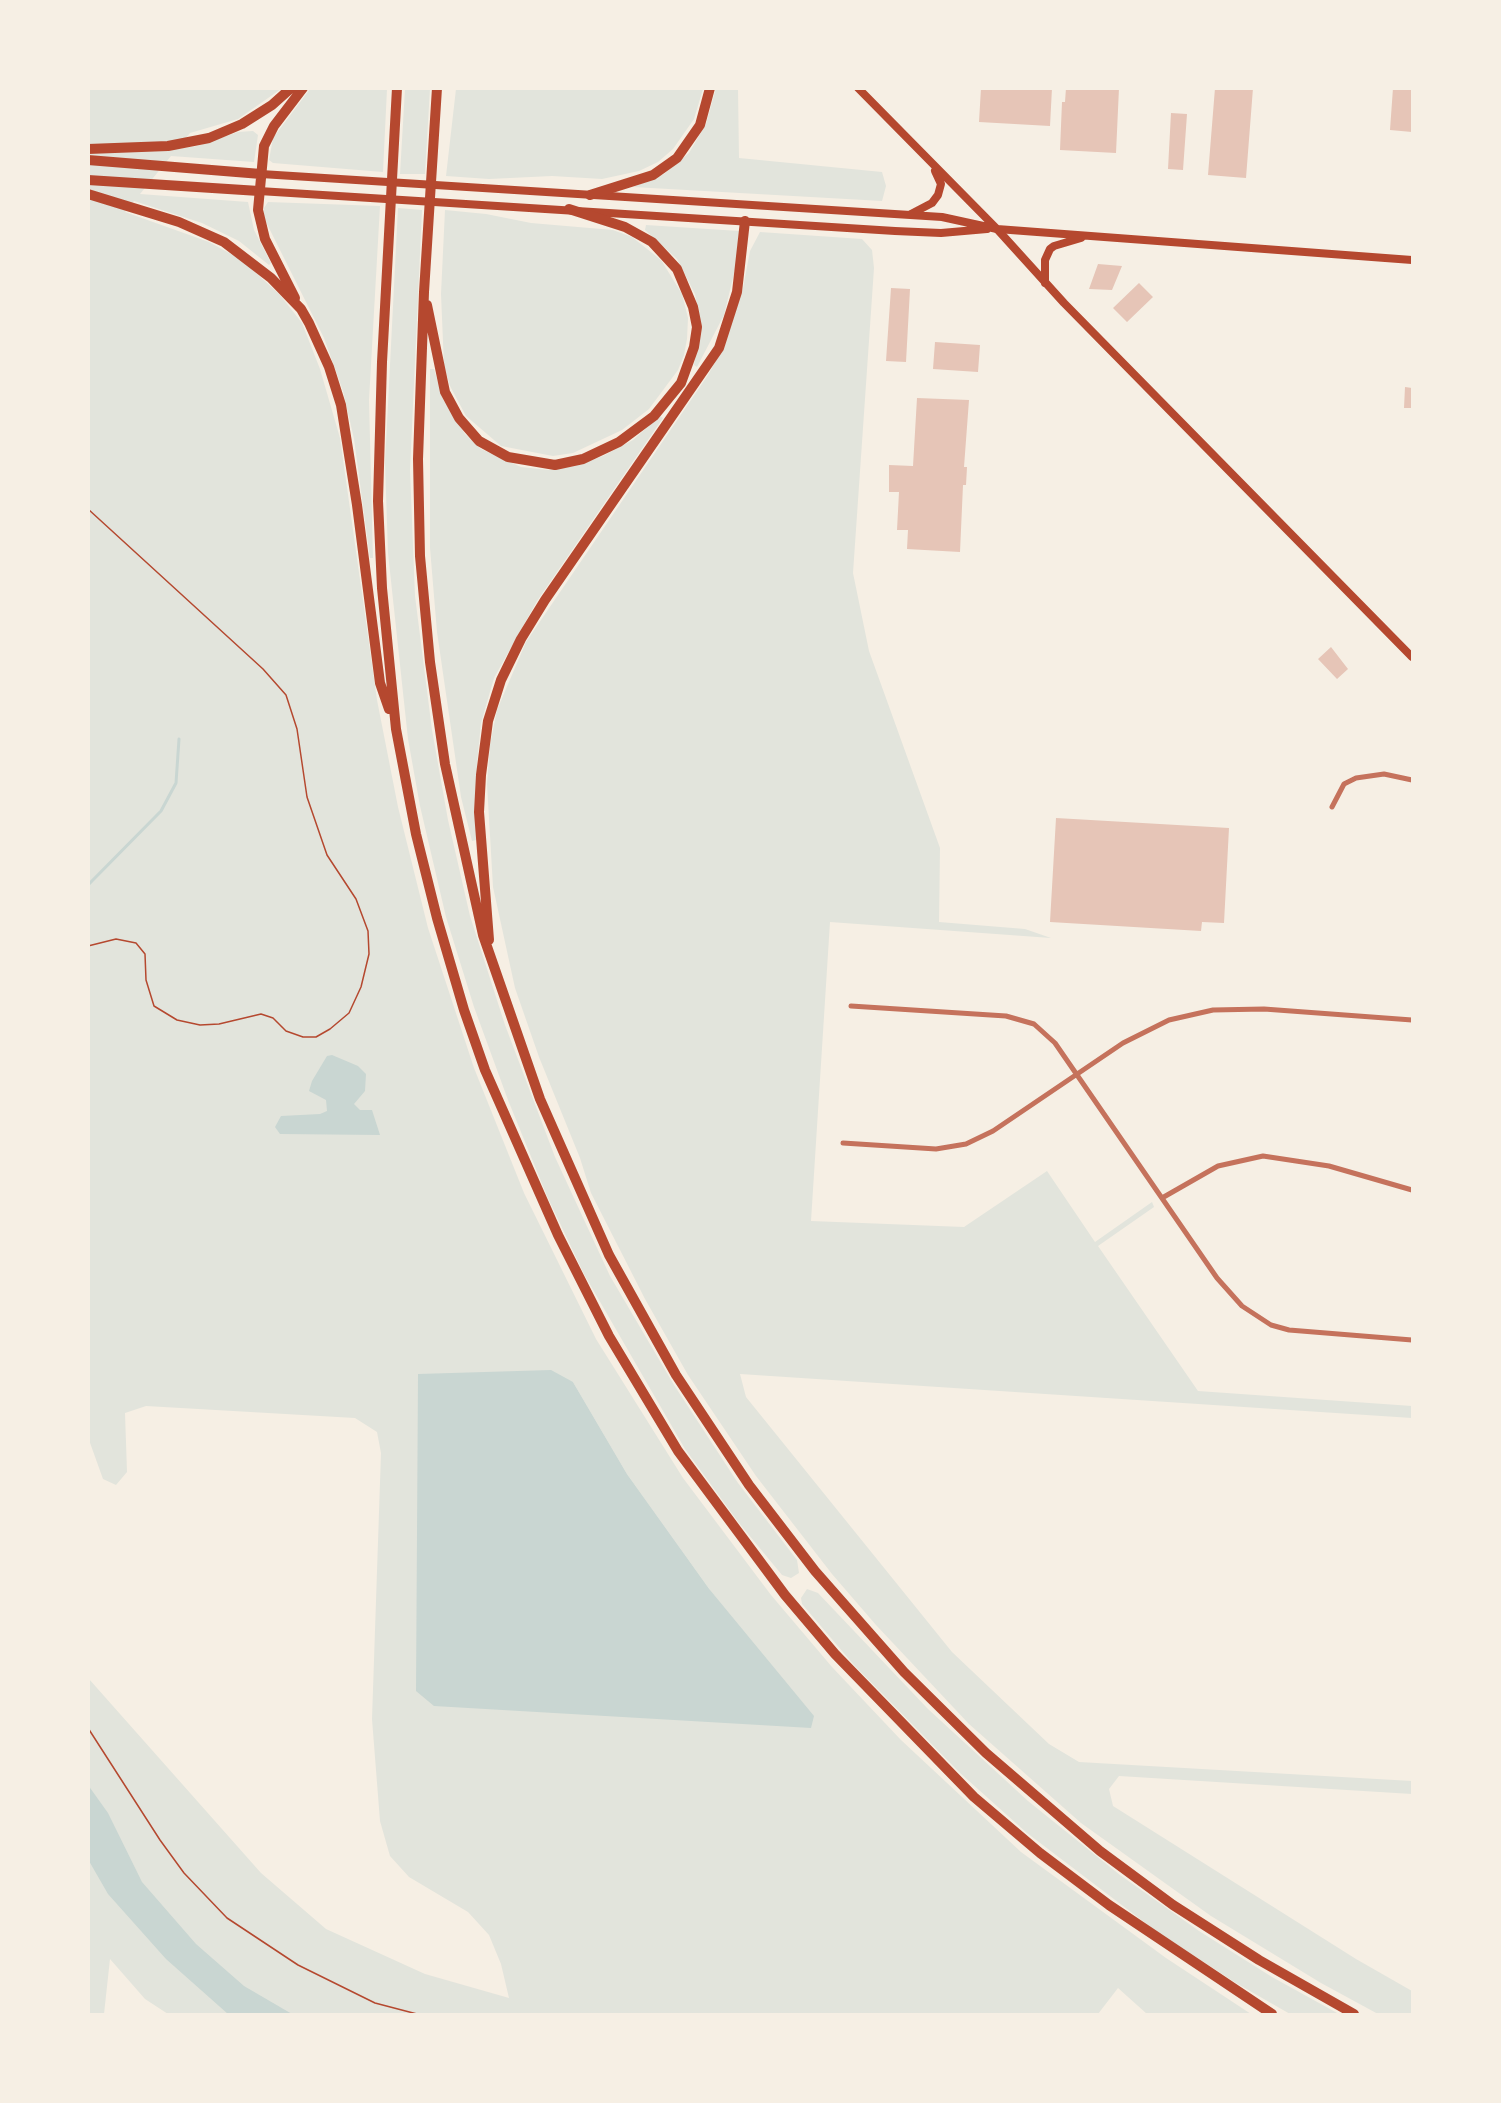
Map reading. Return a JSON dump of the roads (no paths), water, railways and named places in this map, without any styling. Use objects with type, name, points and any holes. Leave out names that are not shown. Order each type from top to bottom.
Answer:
[{"type":"highway","points":[[88,149],[168,146],[209,138],[243,124],[272,105],[291,88]]},
{"type":"highway","points":[[303,88],[267,138],[259,191],[261,230],[329,367],[341,405],[357,505],[380,683],[396,729]]},
{"type":"highway","points":[[397,88],[382,362],[378,501],[382,588],[396,729],[416,834],[436,918],[485,1070],[558,1235],[609,1336],[678,1452],[785,1594],[835,1654],[974,1797],[1040,1853],[1109,1905],[1272,2014]]},
{"type":"highway","points":[[437,88],[424,292],[418,477],[420,556],[429,650],[451,795],[470,888],[491,958],[540,1099],[609,1255],[676,1375],[749,1485],[815,1571],[904,1672],[964,1732],[1100,1851],[1173,1905],[1259,1960],[1354,2014]]},
{"type":"highway","points":[[435,114],[442,88]]},
{"type":"highway","points":[[590,195],[643,179],[662,170],[677,158],[700,125],[710,88]]},
{"type":"highway","points":[[88,160],[261,174]]},
{"type":"highway","points":[[88,180],[259,191]]},
{"type":"highway","points":[[88,194],[179,222],[224,242],[271,278],[301,309]]},
{"type":"highway","points":[[424,292],[445,392],[459,418],[479,441],[508,458],[555,465],[583,459],[619,442],[654,416],[681,383],[694,347],[697,327],[693,307],[677,269],[652,242],[625,227],[569,210]]},
{"type":"highway","points":[[491,958],[480,793],[488,721],[501,680],[520,639],[545,600],[719,348],[737,292],[746,221]]},
{"type":"main road","points":[[858,88],[997,228],[1045,283],[1413,657]]},
{"type":"main road","points":[[910,215],[932,203],[940,189],[939,179],[928,161]]},
{"type":"main road","points":[[261,174],[942,217],[997,228],[1413,260]]},
{"type":"main road","points":[[259,191],[941,233],[997,228]]},
{"type":"main road","points":[[1045,283],[1045,260],[1050,249],[1060,243],[1090,236]]},
{"type":"street","points":[[1332,807],[1344,784],[1356,778],[1384,774],[1413,780]]},
{"type":"street","points":[[851,1006],[1006,1016],[1034,1024],[1055,1043],[1216,1278],[1242,1306],[1259,1318],[1288,1330],[1413,1341]]},
{"type":"street","points":[[843,1143],[936,1149],[966,1144],[993,1131],[1144,1031],[1169,1020],[1213,1010],[1264,1009],[1413,1020]]},
{"type":"street","points":[[1162,1198],[1218,1166],[1263,1156],[1329,1166],[1413,1190]]},
{"type":"waterway","points":[[88,885],[161,811],[176,783],[179,739]]}]
